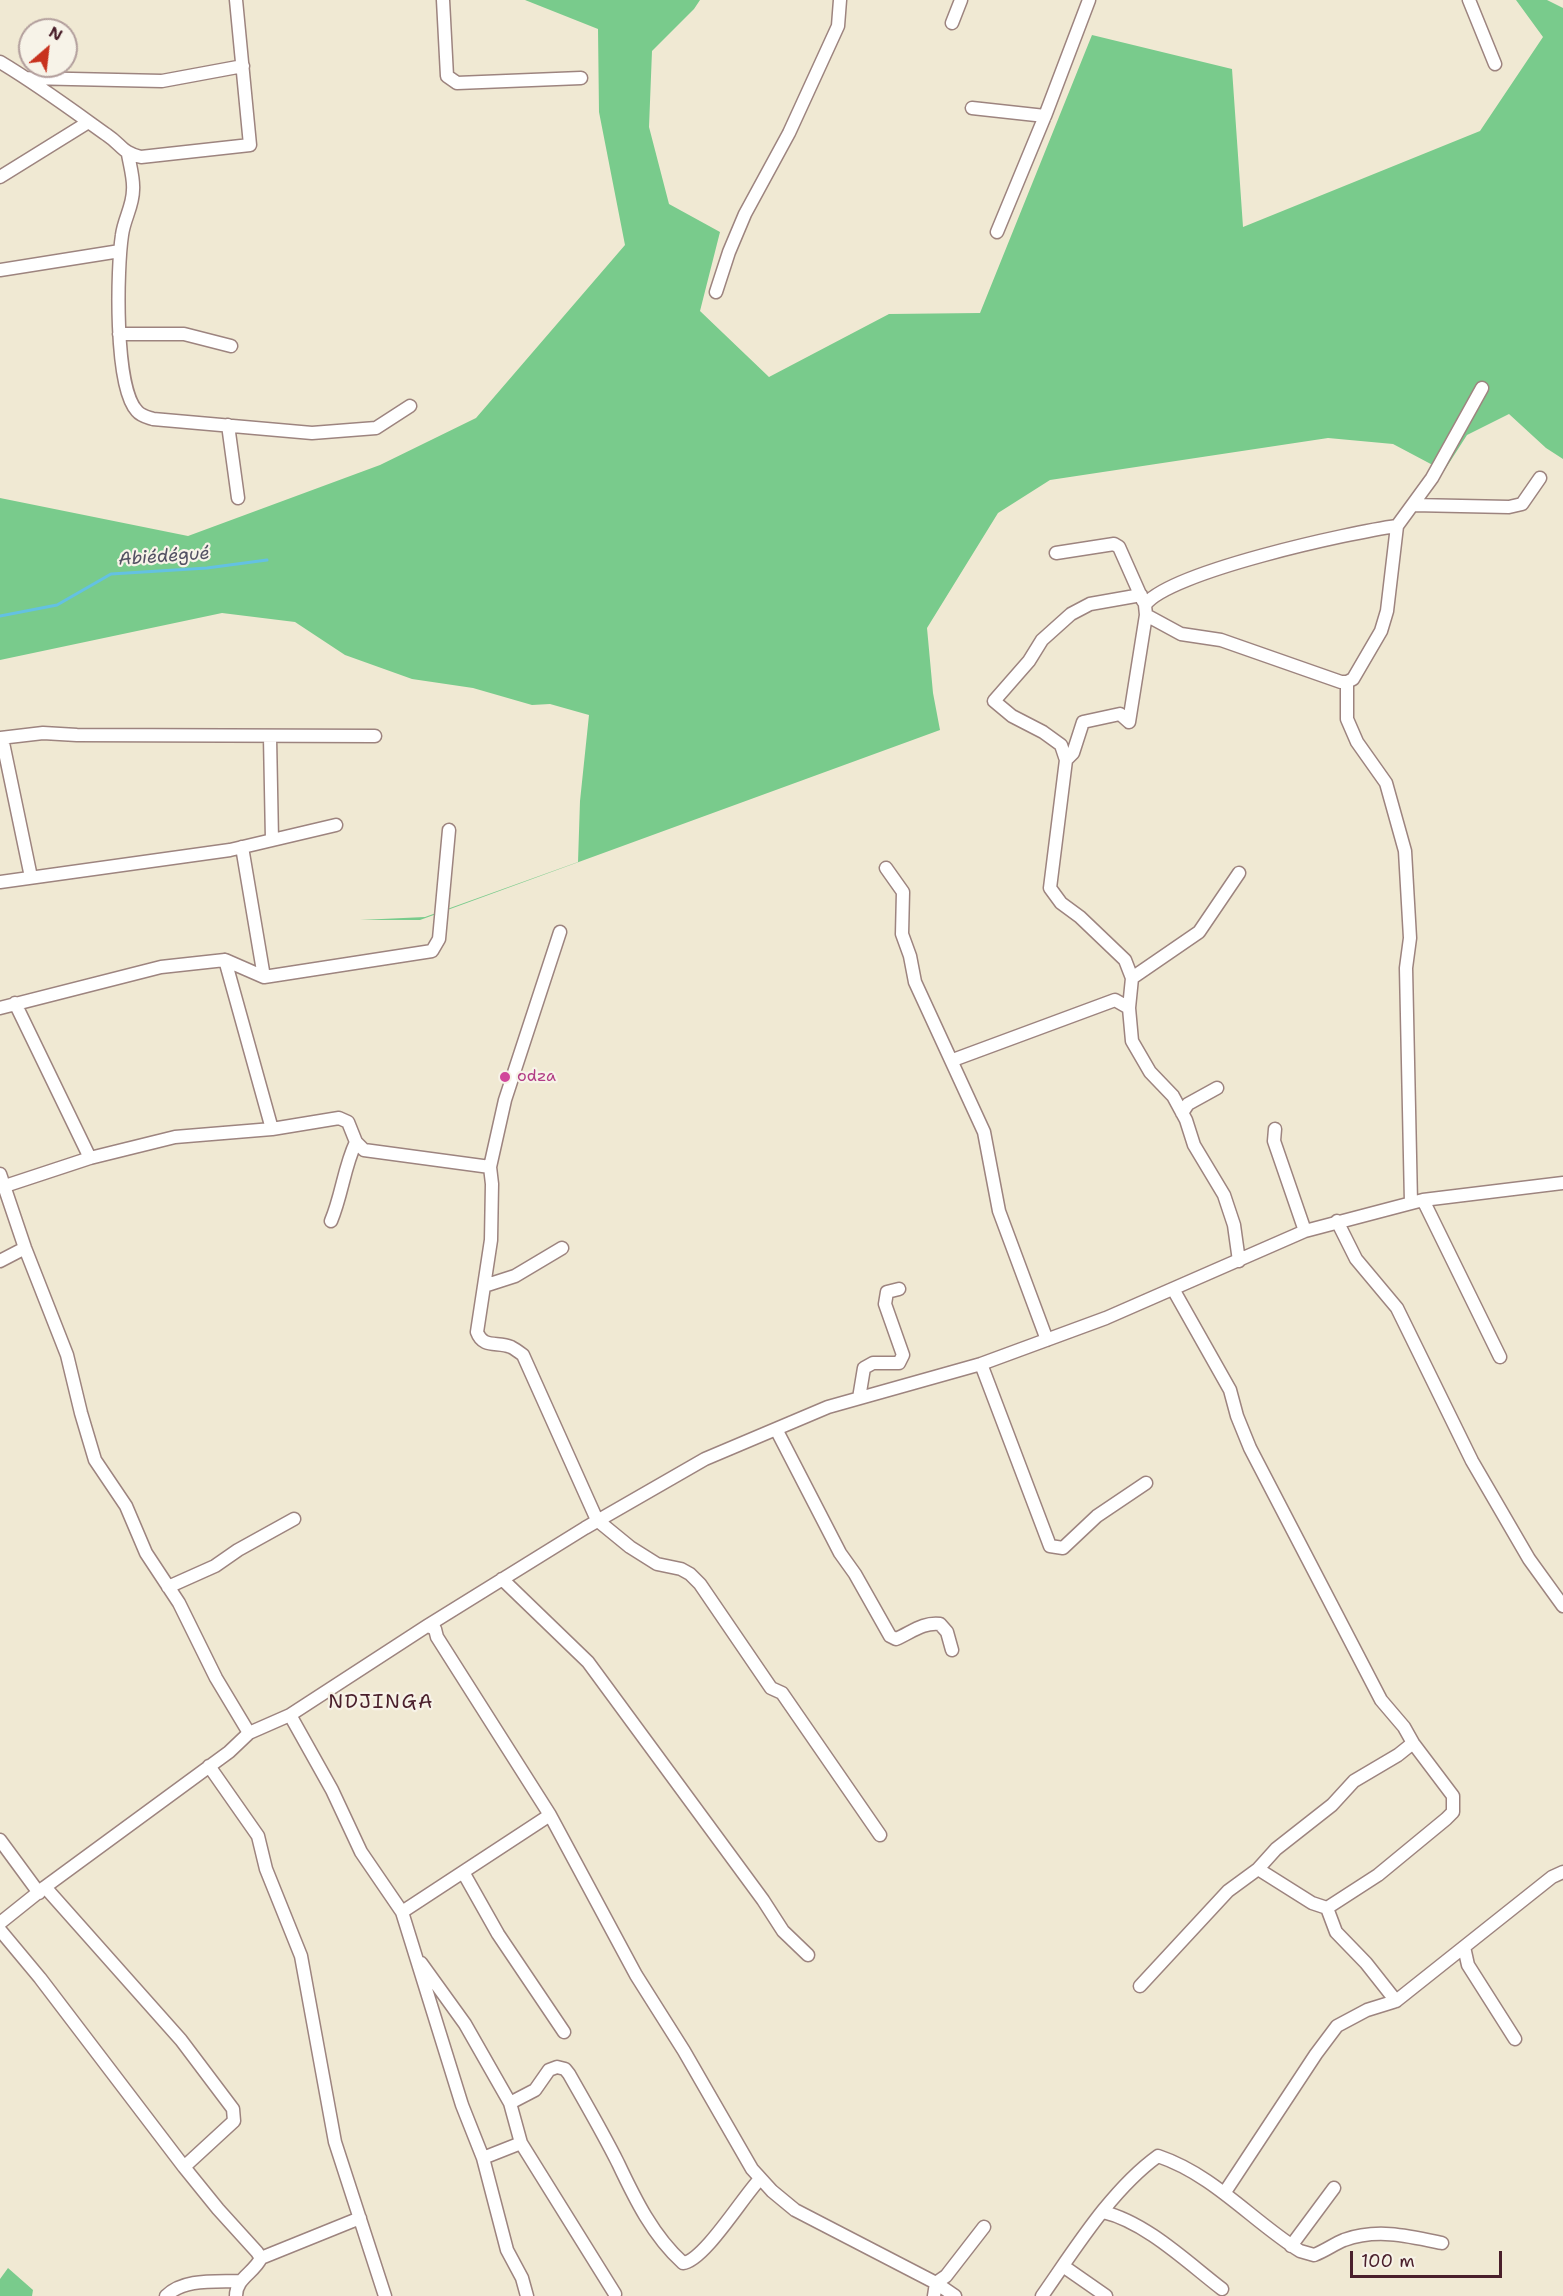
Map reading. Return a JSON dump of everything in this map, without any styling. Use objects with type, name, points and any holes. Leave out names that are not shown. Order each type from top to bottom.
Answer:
[{"type":"street","points":[[27,78],[115,141],[128,154],[141,157],[250,145],[236,0]]},
{"type":"street","points":[[443,0],[447,76],[458,83],[581,78]]},
{"type":"street","points":[[716,292],[745,214],[789,133],[838,26],[840,0]]},
{"type":"street","points":[[952,23],[961,0]]},
{"type":"street","points":[[997,232],[1045,116],[1089,0]]},
{"type":"street","points":[[1469,0],[1496,64]]},
{"type":"street","points":[[0,62],[18,73]]},
{"type":"street","points":[[27,78],[162,81],[243,66]]},
{"type":"street","points":[[972,108],[1045,116]]},
{"type":"street","points":[[0,177],[87,123]]},
{"type":"street","points":[[128,154],[134,190],[132,203],[125,217],[120,251],[118,334],[128,396],[136,411],[153,419],[312,433],[376,428],[410,406]]},
{"type":"street","points":[[0,270],[120,251]]},
{"type":"street","points":[[118,334],[184,334],[231,346]]},
{"type":"street","points":[[1056,553],[1114,544],[1119,547],[1144,605],[1181,634],[1221,640],[1341,682],[1347,682],[1353,679],[1381,631],[1387,611],[1397,526],[1432,478],[1482,388]]},
{"type":"street","points":[[228,426],[238,498]]},
{"type":"street","points":[[1413,505],[1509,507],[1522,504],[1540,478]]},
{"type":"street","points":[[1066,760],[1073,753],[1083,722],[1120,714],[1129,722],[1144,605],[1155,594],[1169,587],[1260,556],[1367,530],[1397,526]]},
{"type":"street","points":[[1144,605],[1090,604],[1071,614],[1042,640],[1029,661],[994,701],[1012,716],[1044,732],[1061,745],[1066,760],[1050,888],[1060,903],[1080,917],[1125,960],[1132,978],[1129,1008],[1132,1041],[1150,1072],[1173,1096],[1194,1145],[1224,1195],[1234,1225],[1239,1261]]},
{"type":"street","points":[[1347,682],[1347,719],[1357,742],[1386,783],[1405,851],[1410,938],[1406,968],[1417,1202],[1500,1357]]},
{"type":"street","points":[[31,877],[1,738],[43,733],[375,736]]},
{"type":"street","points":[[270,736],[272,840]]},
{"type":"street","points":[[0,882],[242,847],[336,825]]},
{"type":"street","points":[[0,1008],[160,967],[225,960],[264,977],[432,951],[439,939],[450,831]]},
{"type":"street","points":[[242,847],[264,977]]},
{"type":"street","points":[[886,868],[903,892],[902,934],[910,956],[915,982],[984,1132],[999,1211],[1047,1340]]},
{"type":"street","points":[[1132,978],[1199,932],[1239,873]]},
{"type":"street","points":[[560,932],[505,1100],[490,1167],[492,1184],[490,1240],[477,1332],[479,1338],[485,1343],[513,1347],[523,1355],[597,1520],[630,1547],[657,1564],[681,1569],[700,1584],[771,1688],[782,1693],[880,1834]]},
{"type":"street","points":[[225,960],[272,1129]]},
{"type":"street","points":[[952,1060],[1115,1000],[1129,1008]]},
{"type":"street","points":[[15,1003],[90,1158]]},
{"type":"street","points":[[1182,1113],[1188,1104],[1217,1088]]},
{"type":"street","points":[[249,1733],[216,1678],[198,1640],[168,1587],[146,1553],[126,1506],[95,1460],[67,1355],[25,1248],[2,1180],[175,1137],[272,1129],[339,1118],[348,1122],[356,1142],[364,1150],[490,1167]]},
{"type":"street","points":[[1275,1129],[1274,1141],[1305,1231]]},
{"type":"street","points":[[331,1221],[339,1202],[349,1157],[356,1142]]},
{"type":"street","points":[[0,1923],[229,1752],[249,1733],[290,1715],[597,1520],[705,1459],[828,1407],[981,1364],[1106,1318],[1305,1231],[1417,1202],[1563,1183]]},
{"type":"street","points":[[1337,1221],[1356,1259],[1398,1308],[1472,1461],[1529,1559],[1563,1606]]},
{"type":"street","points":[[0,1261],[25,1248]]},
{"type":"street","points":[[484,1286],[515,1276],[562,1248]]},
{"type":"street","points":[[859,1398],[864,1368],[873,1363],[899,1363],[903,1355],[885,1304],[887,1292],[899,1289]]},
{"type":"street","points":[[1173,1289],[1230,1389],[1237,1416],[1250,1448],[1381,1700],[1404,1727],[1413,1743],[1453,1796],[1453,1812],[1378,1875],[1327,1908]]},
{"type":"street","points":[[981,1364],[1050,1546],[1063,1548],[1097,1516],[1146,1482]]},
{"type":"street","points":[[776,1429],[840,1553],[890,1636],[896,1638],[923,1624],[940,1624],[947,1632],[952,1650]]},
{"type":"street","points":[[168,1587],[215,1566],[238,1550],[294,1519]]},
{"type":"street","points":[[502,1579],[588,1662],[783,1931],[808,1955]]},
{"type":"street","points":[[428,1626],[435,1629],[437,1637],[550,1815],[636,1975],[684,2051],[752,2169],[795,2210],[936,2283],[955,2296]]},
{"type":"street","points":[[290,1715],[332,1790],[361,1852],[402,1912],[462,2105],[483,2158],[507,2250],[522,2278],[527,2296]]},
{"type":"street","points":[[1140,1986],[1228,1891],[1258,1869],[1276,1849],[1332,1805],[1354,1781],[1398,1755],[1413,1743]]},
{"type":"street","points":[[209,1766],[258,1836],[266,1869],[301,1956],[335,2142],[385,2296]]},
{"type":"street","points":[[402,1912],[550,1815]]},
{"type":"street","points":[[0,1840],[42,1890],[181,2040],[233,2109],[234,2121],[184,2167]]},
{"type":"street","points":[[1258,1869],[1312,1903],[1327,1908]]},
{"type":"street","points":[[463,1872],[498,1934],[564,2032]]},
{"type":"street","points":[[1225,2192],[1337,2026],[1367,2010],[1396,2001],[1552,1877],[1563,1872]]},
{"type":"street","points":[[1327,1908],[1336,1932],[1366,1963],[1396,2001]]},
{"type":"street","points":[[0,1930],[40,1978],[184,2167],[261,2258]]},
{"type":"street","points":[[1464,1947],[1468,1965],[1515,2039]]},
{"type":"street","points":[[415,1955],[465,2024],[510,2103],[521,2143],[615,2294]]},
{"type":"street","points":[[510,2103],[535,2090],[549,2070],[557,2067],[564,2069],[569,2074],[626,2183],[653,2228],[672,2253],[683,2263],[689,2262],[696,2256],[730,2219],[748,2191],[760,2179]]},
{"type":"street","points":[[483,2158],[521,2143]]},
{"type":"street","points":[[1042,2296],[1103,2212],[1143,2167],[1158,2156],[1174,2162],[1225,2192],[1300,2251],[1314,2255],[1342,2241],[1365,2234],[1391,2232],[1442,2243]]},
{"type":"street","points":[[1291,2246],[1334,2188]]},
{"type":"street","points":[[1103,2212],[1120,2216],[1159,2240],[1222,2289]]},
{"type":"street","points":[[236,2296],[240,2281],[258,2265],[261,2258],[360,2218]]},
{"type":"street","points":[[934,2296],[936,2283],[946,2276],[984,2227]]},
{"type":"street","points":[[1063,2266],[1106,2296]]},
{"type":"street","points":[[166,2296],[172,2290],[194,2282],[240,2281]]},
{"type":"green space","points":[[525,0],[700,0],[652,51],[649,127],[669,204],[720,232],[700,311],[769,377],[889,314],[980,313],[1092,35],[1232,69],[1243,227],[1480,131],[1543,37],[1516,0],[1547,0],[1563,8],[1563,459],[1546,448],[1509,414],[1467,435],[1444,471],[1393,444],[1328,438],[1050,480],[998,513],[927,628],[933,693],[940,730],[420,920],[360,920],[425,917],[578,862],[580,801],[589,715],[550,704],[532,705],[473,688],[412,679],[345,655],[295,622],[222,613],[0,660],[0,498],[188,536],[380,465],[476,418],[625,245],[599,112],[598,29]]},
{"type":"green space","points":[[8,2268],[33,2290],[32,2296],[0,2296],[0,2279]]},
{"type":"waterway","name":"Abiédégué","points":[[0,616],[57,605],[111,574],[207,568],[267,560]]},
{"type":"place","name":"odza","points":[[505,1077]]},
{"type":"district","name":"NDJINGA","points":[[381,1703]]}]
